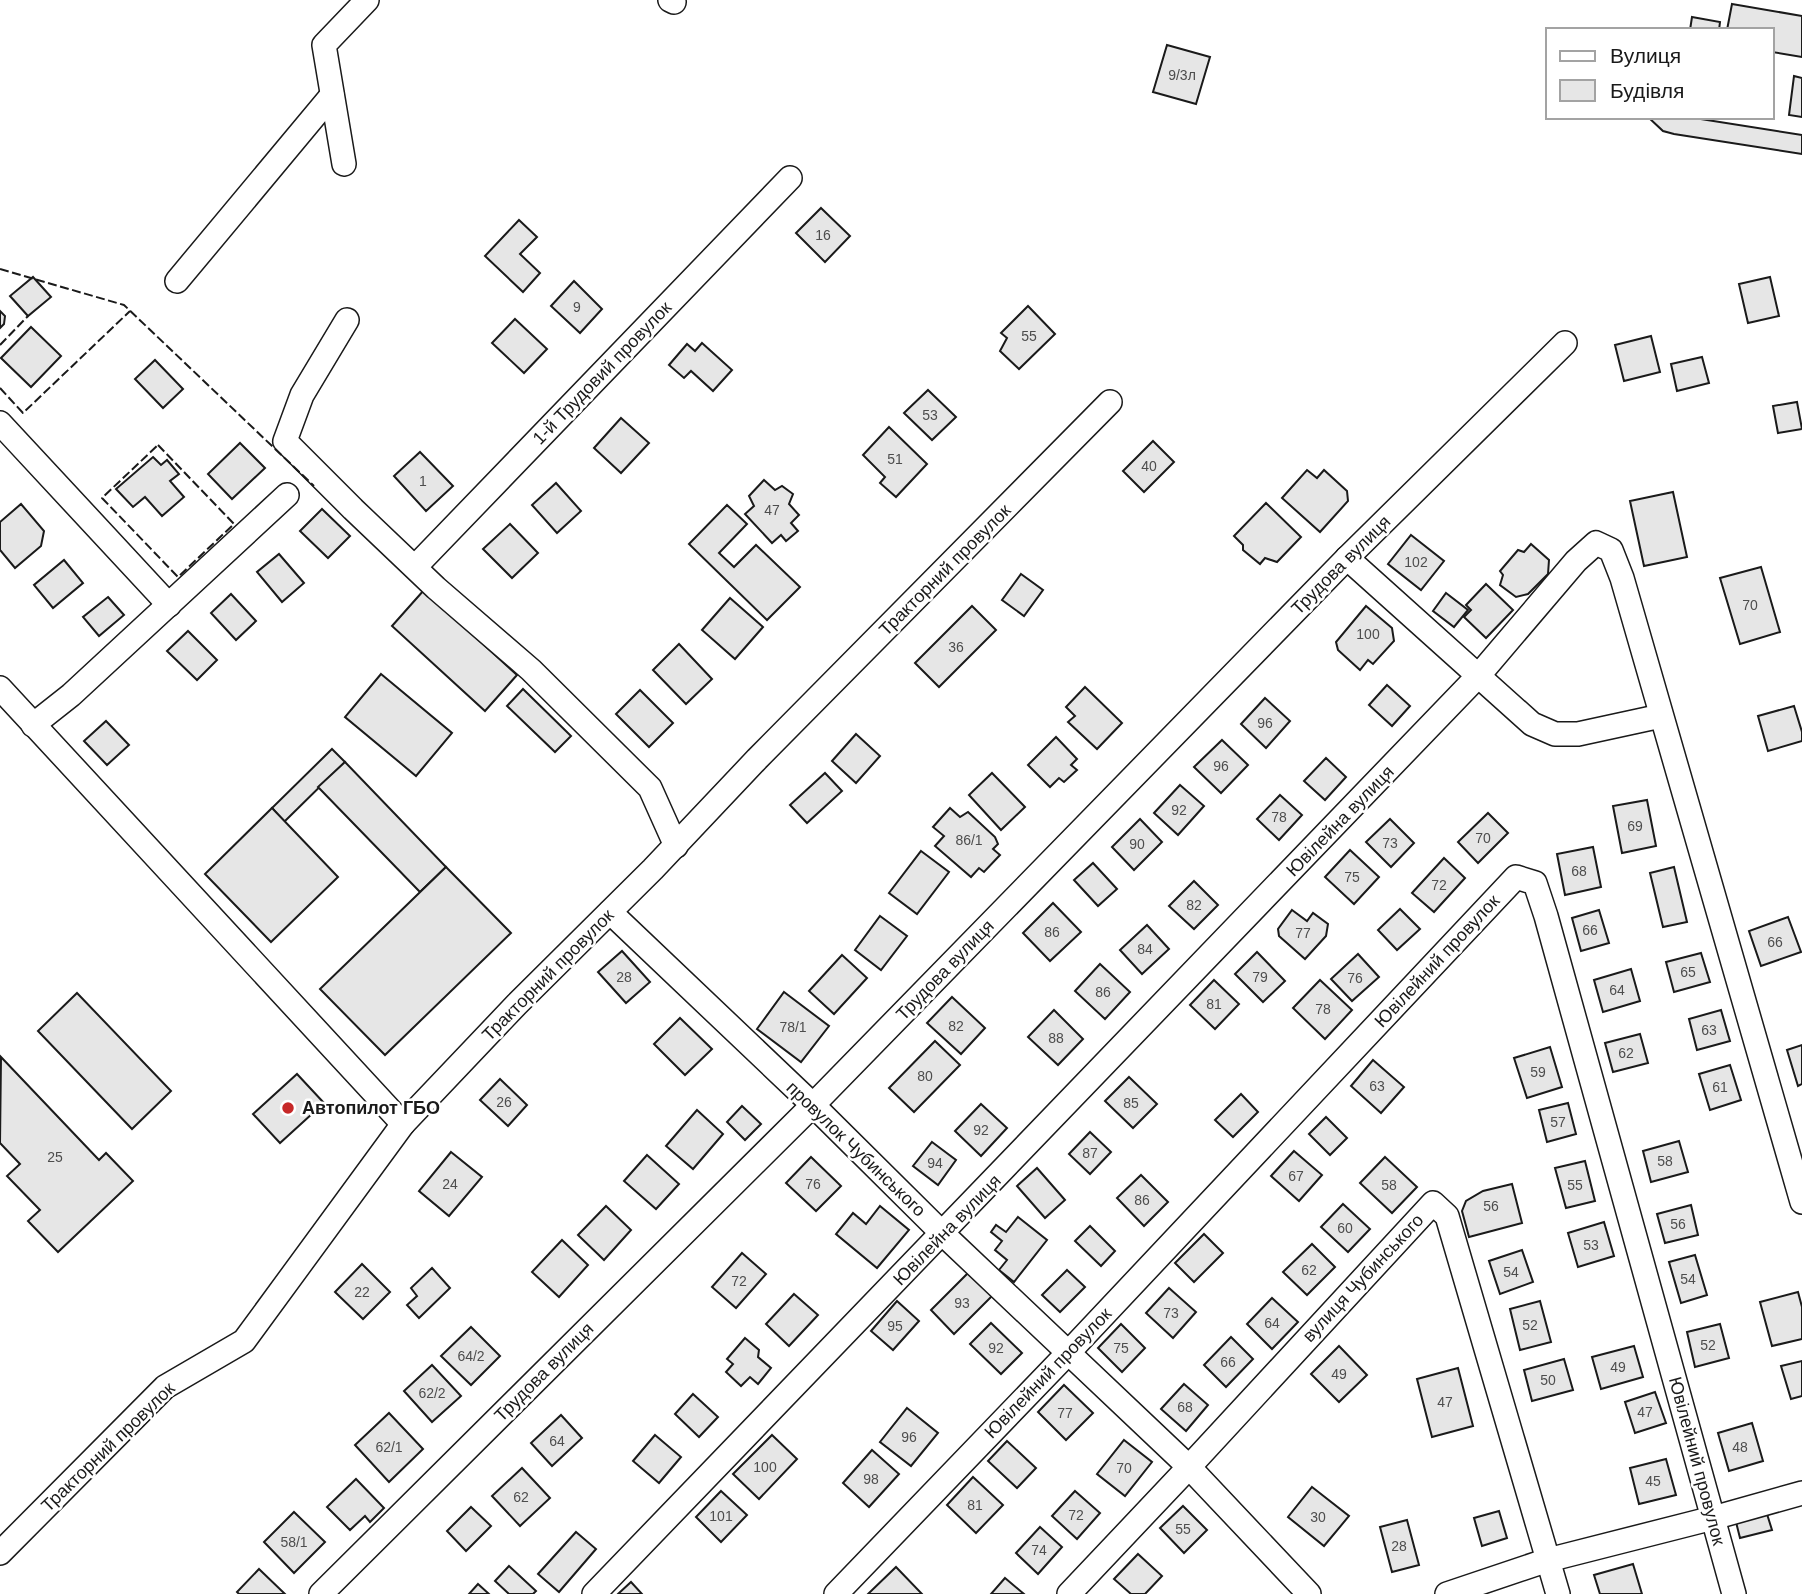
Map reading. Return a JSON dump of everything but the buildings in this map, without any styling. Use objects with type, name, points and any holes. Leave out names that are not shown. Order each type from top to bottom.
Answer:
[{"type":"street","points":[[344,164],[324,45],[367,0]]},
{"type":"street","points":[[177,281],[332,95]]},
{"type":"street","name":"1-й Трудовий провулок","points":[[415,567],[790,178]]},
{"type":"street","points":[[347,320],[302,396],[285,441],[415,567],[531,670],[650,788],[676,846]]},
{"type":"street","name":"Трудова вулиця","points":[[321,1594],[813,1105],[1348,558],[1565,343]]},
{"type":"street","name":"Тракторний провулок","points":[[0,1553],[166,1387],[244,1341],[403,1124],[517,1004],[676,846],[757,760],[1110,402]]},
{"type":"street","points":[[0,423],[169,605]]},
{"type":"street","points":[[33,725],[71,695],[287,495]]},
{"type":"street","name":"Ювілейна вулиця","points":[[594,1594],[1479,675],[1576,561],[1596,543],[1611,550],[1622,579],[1802,1202]]},
{"type":"street","points":[[1348,558],[1532,724],[1555,734],[1578,734],[1661,716]]},
{"type":"street","points":[[0,688],[403,1124]]},
{"type":"street","name":"Ювілейний провулок","points":[[836,1594],[1068,1353],[1516,877],[1535,883],[1546,916],[1734,1594]]},
{"type":"street","name":"провулок Чубинського","points":[[610,912],[1189,1467],[1309,1594]]},
{"type":"street","name":"вулиця Чубинського","points":[[1069,1594],[1433,1203],[1447,1216],[1558,1594]]},
{"type":"street","points":[[1447,1594],[1548,1560],[1802,1493]]},
{"type":"fence","points":[[0,269],[124,305],[314,486]]},
{"type":"fence","points":[[0,388],[23,413],[130,311]]},
{"type":"fence","points":[[0,345],[28,316]]},
{"type":"fence","points":[[158,445],[234,524],[178,577],[102,498],[158,445]]},
{"type":"place","name":"Автопилот ГБО","points":[[288,1108]]}]
